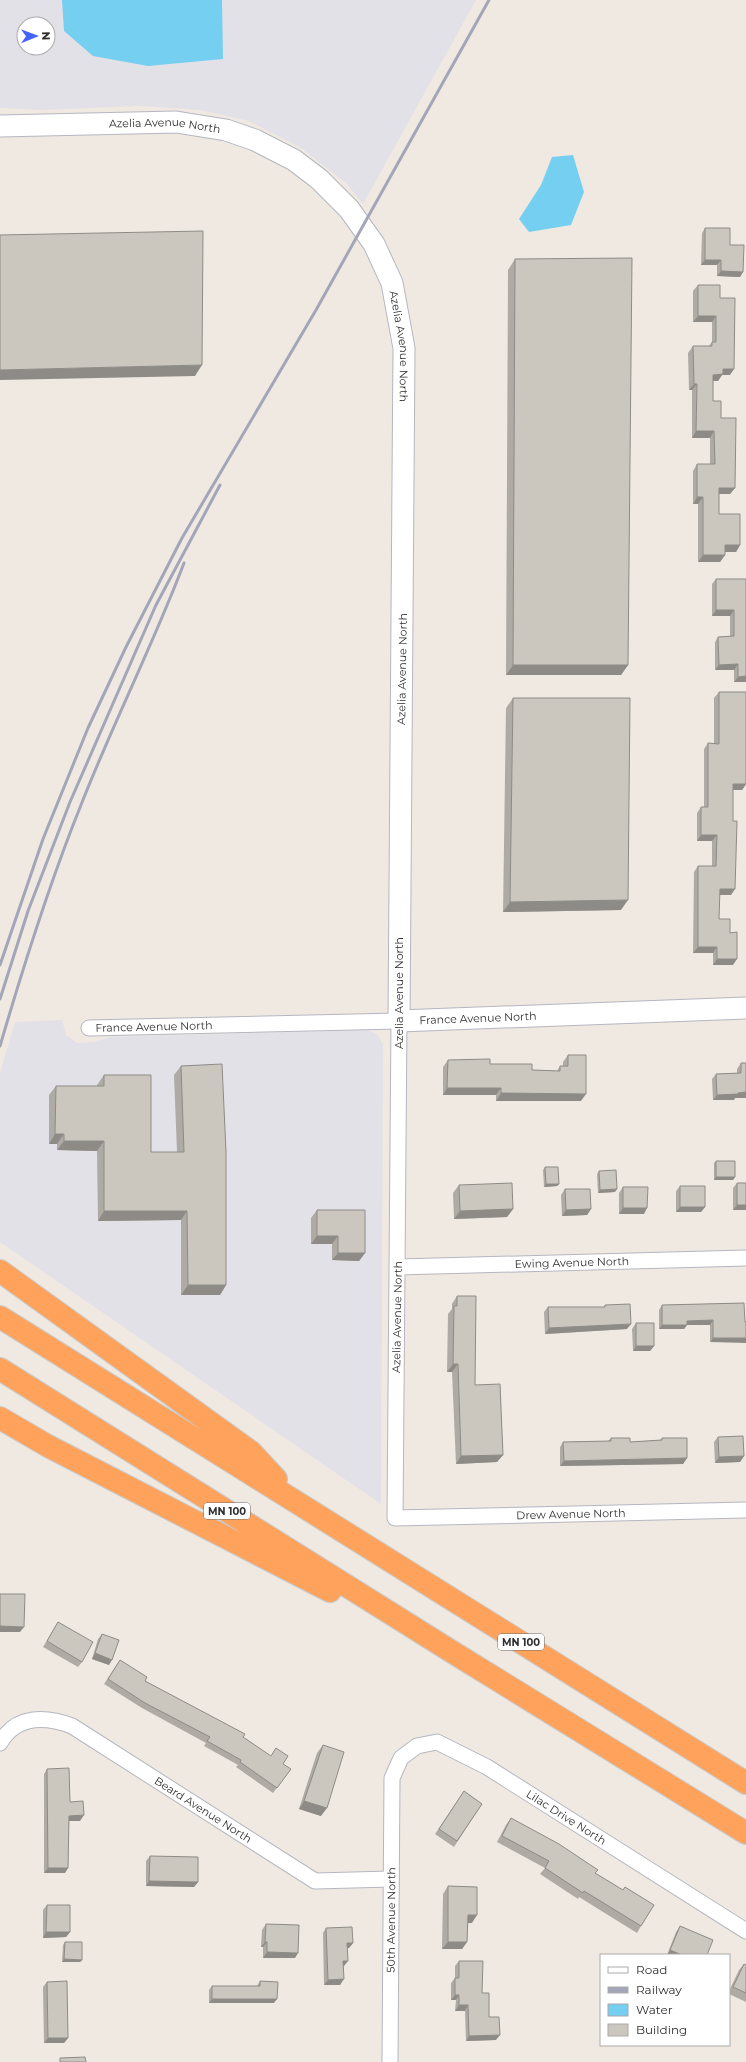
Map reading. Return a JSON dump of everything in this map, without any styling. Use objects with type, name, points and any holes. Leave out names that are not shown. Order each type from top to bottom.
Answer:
[{"type":"highway","points":[[0,1272],[251,1452],[295,1501]]},
{"type":"highway","name":"MN 100","points":[[0,1317],[746,1783]]},
{"type":"highway","name":"MN 100","points":[[0,1368],[746,1834]]},
{"type":"highway","points":[[0,1418],[48,1446],[454,1653]]},
{"type":"street","name":"Azelia Avenue North","points":[[0,126],[176,122],[226,130],[255,140],[294,160],[319,178],[349,209],[374,244],[392,283],[404,348],[395,1518]]},
{"type":"street","name":"France Avenue North","points":[[89,1028],[399,1020],[746,1008]]},
{"type":"street","name":"Ewing Avenue North","points":[[398,1267],[746,1258]]},
{"type":"street","name":"Drew Avenue North","points":[[395,1518],[746,1510]]},
{"type":"street","name":"Beard Avenue North","points":[[0,1743],[5,1734],[21,1722],[38,1719],[56,1720],[72,1726],[315,1881],[391,1880]]},
{"type":"street","name":"Lilac Drive North","points":[[392,1778],[402,1758],[417,1746],[437,1742],[486,1766],[746,1931]]},
{"type":"street","name":"50th Avenue North","points":[[390,2062],[392,1778]]},
{"type":"shaded area","points":[[0,0],[476,0],[363,204],[346,183],[301,148],[249,121],[200,110],[140,106],[43,110],[0,108]]},
{"type":"shaded area","points":[[62,1020],[66,1035],[77,1043],[94,1042],[110,1037],[368,1030],[378,1035],[383,1044],[381,1504],[0,1242],[0,1073],[15,1022]]},
{"type":"water","points":[[62,0],[222,0],[223,59],[148,66],[93,56],[64,31]]},
{"type":"water","points":[[573,155],[584,192],[571,225],[529,232],[519,219],[541,185],[552,157]]},
{"type":"building","points":[[705,228],[730,228],[730,245],[744,245],[743,272],[721,271],[721,260],[705,260]]},
{"type":"building","points":[[203,231],[202,365],[0,370],[0,235]]},
{"type":"building","points":[[632,258],[628,665],[513,665],[515,259]]},
{"type":"building","points":[[698,285],[720,285],[720,298],[735,298],[734,369],[723,369],[723,374],[713,375],[713,401],[721,401],[721,418],[736,418],[735,488],[719,488],[719,514],[740,514],[740,545],[725,545],[725,555],[703,555],[703,497],[697,497],[697,464],[715,464],[714,431],[696,431],[697,384],[694,384],[693,346],[712,346],[712,342],[716,342],[716,316],[698,316]]},
{"type":"building","points":[[716,579],[746,579],[746,676],[738,677],[738,664],[719,665],[718,637],[734,636],[734,610],[716,610]]},
{"type":"building","points":[[719,692],[746,692],[746,784],[733,784],[733,821],[737,821],[735,889],[720,889],[719,919],[730,919],[730,933],[737,932],[737,959],[717,959],[717,947],[698,947],[698,866],[716,866],[717,835],[701,835],[701,807],[708,807],[708,743],[719,744]]},
{"type":"building","points":[[513,698],[630,698],[628,900],[510,902]]},
{"type":"building","points":[[568,1055],[586,1055],[586,1094],[501,1093],[501,1088],[447,1088],[448,1060],[490,1059],[490,1064],[532,1064],[532,1070],[560,1071],[560,1066],[568,1066]]},
{"type":"building","points":[[741,1063],[746,1063],[746,1092],[717,1095],[716,1074],[741,1073]]},
{"type":"building","points":[[222,1064],[226,1152],[226,1285],[188,1285],[187,1211],[104,1211],[104,1141],[64,1141],[64,1134],[55,1134],[56,1086],[104,1086],[104,1075],[151,1075],[151,1152],[184,1152],[181,1066]]},
{"type":"building","points":[[716,1161],[735,1161],[735,1177],[716,1177]]},
{"type":"building","points":[[545,1167],[558,1167],[559,1184],[546,1184]]},
{"type":"building","points":[[616,1170],[617,1189],[600,1190],[599,1171]]},
{"type":"building","points":[[512,1183],[513,1209],[460,1211],[459,1185]]},
{"type":"building","points":[[737,1183],[746,1183],[746,1205],[737,1205]]},
{"type":"building","points":[[680,1186],[705,1186],[705,1207],[680,1207]]},
{"type":"building","points":[[623,1187],[648,1187],[647,1208],[623,1208]]},
{"type":"building","points":[[565,1189],[590,1189],[591,1209],[566,1210]]},
{"type":"building","points":[[317,1210],[365,1210],[365,1253],[338,1253],[338,1236],[317,1236]]},
{"type":"building","points":[[457,1296],[476,1296],[475,1385],[500,1384],[503,1455],[461,1456],[458,1364],[453,1364],[454,1306],[457,1306]]},
{"type":"building","points":[[744,1303],[746,1338],[713,1338],[713,1320],[687,1321],[687,1325],[662,1325],[662,1305]]},
{"type":"building","points":[[630,1304],[631,1324],[549,1328],[548,1307],[605,1307],[605,1305]]},
{"type":"building","points":[[636,1323],[654,1323],[654,1346],[636,1346]]},
{"type":"building","points":[[743,1436],[744,1456],[719,1457],[718,1437]]},
{"type":"building","points":[[611,1438],[630,1438],[630,1442],[662,1440],[662,1438],[687,1438],[687,1458],[564,1461],[563,1442],[611,1441]]},
{"type":"building","points":[[0,1594],[25,1594],[24,1627],[0,1626]]},
{"type":"building","points":[[58,1622],[93,1642],[82,1662],[47,1641]]},
{"type":"building","points":[[102,1634],[119,1640],[112,1660],[95,1653]]},
{"type":"building","points":[[120,1660],[147,1677],[145,1681],[245,1734],[243,1737],[271,1756],[276,1748],[288,1756],[283,1764],[291,1769],[277,1788],[240,1762],[241,1760],[207,1741],[210,1737],[145,1703],[108,1679]]},
{"type":"building","points":[[323,1745],[344,1752],[327,1808],[304,1801]]},
{"type":"building","points":[[69,1768],[70,1802],[83,1801],[84,1815],[69,1816],[68,1868],[48,1868],[47,1769]]},
{"type":"building","points":[[464,1791],[482,1804],[457,1841],[439,1829]]},
{"type":"building","points":[[511,1818],[559,1844],[598,1870],[595,1873],[623,1890],[625,1887],[654,1905],[641,1926],[584,1891],[583,1893],[545,1868],[549,1861],[502,1836]]},
{"type":"building","points":[[150,1856],[198,1857],[198,1882],[149,1881]]},
{"type":"building","points":[[448,1886],[477,1887],[477,1915],[468,1915],[467,1942],[448,1942]]},
{"type":"building","points":[[47,1905],[70,1905],[70,1932],[46,1932]]},
{"type":"building","points":[[266,1924],[299,1925],[298,1953],[267,1952],[267,1942],[265,1942]]},
{"type":"building","points":[[680,1926],[713,1940],[707,1954],[680,1954],[670,1950]]},
{"type":"building","points":[[352,1927],[353,1943],[347,1943],[348,1961],[343,1961],[344,1979],[328,1980],[326,1928]]},
{"type":"building","points":[[65,1942],[82,1942],[82,1960],[64,1959]]},
{"type":"building","points":[[459,1961],[483,1961],[482,1993],[489,1993],[489,2017],[499,2017],[500,2035],[469,2036],[468,2005],[459,2005],[459,1995],[455,1995],[455,1978],[459,1978]]},
{"type":"building","points":[[744,1964],[746,1965],[746,1993],[733,1987]]},
{"type":"building","points":[[67,1981],[68,2038],[48,2038],[47,1982]]},
{"type":"building","points":[[260,1981],[278,1982],[277,1999],[212,1999],[212,1986],[260,1986]]},
{"type":"building","points":[[85,2057],[86,2062],[60,2062],[60,2058]]},
{"type":"railway","points":[[0,965],[43,839],[88,728],[126,647],[182,538],[316,310],[489,0]]},
{"type":"railway","points":[[0,999],[28,911],[70,802],[156,605],[220,485]]},
{"type":"railway","points":[[0,1046],[18,985],[69,835],[93,774],[172,594],[184,563]]}]
